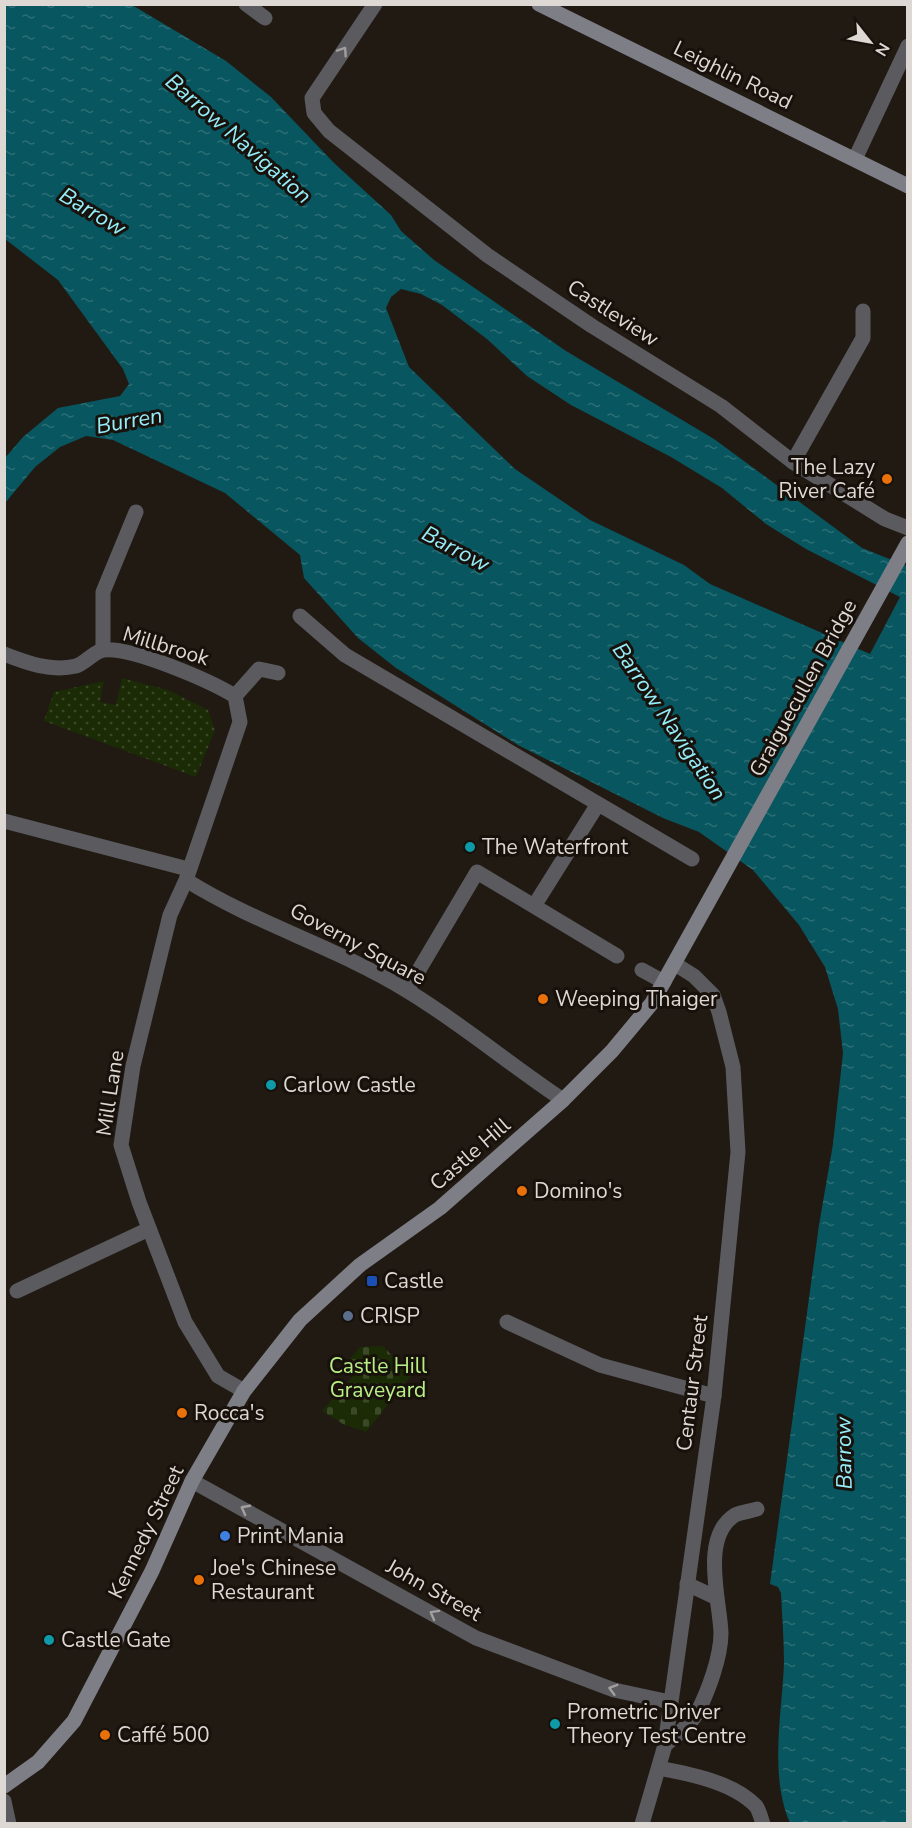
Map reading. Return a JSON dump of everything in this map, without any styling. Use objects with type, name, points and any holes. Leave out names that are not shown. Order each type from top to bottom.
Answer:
[{"type":"main road","name":"Leighlin Road","points":[[539,4],[908,186]]},
{"type":"main road","name":"Graiguecullen Bridge","points":[[675,964],[908,543]]},
{"type":"main road","points":[[664,982],[675,964]]},
{"type":"main road","name":"Castle Hill","points":[[300,1320],[360,1265],[440,1208],[563,1100],[612,1051],[652,1003],[664,982]]},
{"type":"main road","name":"Kennedy Street","points":[[4,1786],[38,1762],[74,1721],[152,1571],[192,1481],[244,1391],[300,1320]]},
{"type":"street","points":[[246,4],[265,18]]},
{"type":"street","name":"Castleview","points":[[375,4],[313,104],[330,131],[487,255],[592,326],[722,405],[793,462],[885,519],[908,528]]},
{"type":"street","points":[[855,159],[908,46]]},
{"type":"street","points":[[793,462],[863,338],[862,311]]},
{"type":"street","name":"Millbrook","points":[[103,650],[103,592],[136,512]]},
{"type":"street","points":[[300,616],[345,655],[692,859]]},
{"type":"street","name":"Millbrook","points":[[4,654],[37,667],[77,666],[103,650],[135,654],[215,684],[235,696]]},
{"type":"street","points":[[235,696],[259,669],[278,673]]},
{"type":"street","name":"Mill Lane","points":[[235,696],[240,723],[187,875],[170,915],[133,1066],[121,1145],[184,1322],[218,1376],[244,1391]]},
{"type":"street","points":[[534,906],[598,804]]},
{"type":"street","name":"Governy Square","points":[[4,821],[187,875],[208,894],[337,952],[407,990],[563,1100]]},
{"type":"street","points":[[407,990],[477,872],[617,956]]},
{"type":"street","name":"Centaur Street","points":[[642,1824],[665,1746],[714,1396],[738,1152],[733,1067],[713,995],[694,976],[675,964]]},
{"type":"street","points":[[642,970],[664,982]]},
{"type":"street","points":[[17,1291],[149,1229]]},
{"type":"street","points":[[507,1322],[600,1365],[714,1396]]},
{"type":"street","name":"John Street","points":[[192,1481],[476,1638],[614,1690],[670,1702]]},
{"type":"street","points":[[665,1746],[683,1731],[696,1713],[706,1688],[721,1635],[714,1569],[720,1532],[735,1515],[757,1509]]},
{"type":"street","points":[[687,1584],[717,1598]]},
{"type":"street","points":[[659,1768],[704,1777],[733,1791],[757,1807],[763,1824]]},
{"type":"street","points":[[4,1801],[9,1824]]},
{"type":"green space","points":[[122,678],[168,690],[208,710],[215,730],[196,777],[44,721],[54,692],[104,681],[100,702],[116,705]]},
{"type":"green space","name":"Castle Hill Graveyard","points":[[383,1346],[411,1376],[366,1432],[343,1424],[322,1411],[355,1374],[346,1363],[360,1347]]},
{"type":"water","points":[[5,5],[132,5],[226,61],[271,97],[334,163],[391,215],[401,231],[434,260],[566,351],[714,439],[862,548],[907,566],[907,1823],[790,1823],[780,1785],[778,1765],[784,1663],[783,1637],[781,1593],[778,1587],[770,1584],[819,1225],[833,1144],[843,1053],[838,1009],[825,967],[799,925],[753,870],[699,832],[663,818],[518,745],[396,668],[358,638],[304,578],[300,555],[225,493],[113,440],[86,436],[60,447],[35,467],[5,503],[5,458],[23,437],[58,408],[120,396],[129,384],[123,369],[58,280],[5,239]],"holes":[[[401,289],[421,294],[442,305],[487,339],[527,376],[571,405],[671,457],[722,488],[766,524],[806,549],[900,597],[870,654],[710,584],[684,565],[590,520],[515,469],[409,367],[386,308],[391,297]]]},
{"type":"place","name":"The Lazy River Café","points":[[887,479]]},
{"type":"place","name":"The Waterfront","points":[[470,847]]},
{"type":"place","name":"Weeping Thaiger","points":[[543,999]]},
{"type":"place","name":"Carlow Castle","points":[[271,1085]]},
{"type":"place","name":"Domino's","points":[[522,1191]]},
{"type":"place","name":"Castle","points":[[372,1281]]},
{"type":"place","name":"CRISP","points":[[348,1316]]},
{"type":"place","name":"Rocca's","points":[[182,1413]]},
{"type":"place","name":"Print Mania","points":[[225,1536]]},
{"type":"place","name":"Joe's Chinese Restaurant","points":[[199,1580]]},
{"type":"place","name":"Castle Gate","points":[[49,1640]]},
{"type":"place","name":"Prometric Driver Theory Test Centre","points":[[555,1724]]},
{"type":"place","name":"Caffé 500","points":[[105,1735]]},
{"type":"water label","name":"Barrow Navigation","points":[[239,138]]},
{"type":"water label","name":"Barrow","points":[[93,211]]},
{"type":"water label","name":"Burren","points":[[129,420]]},
{"type":"water label","name":"Barrow","points":[[456,548]]},
{"type":"water label","name":"Barrow Navigation","points":[[670,721]]},
{"type":"water label","name":"Barrow","points":[[843,1453]]}]
